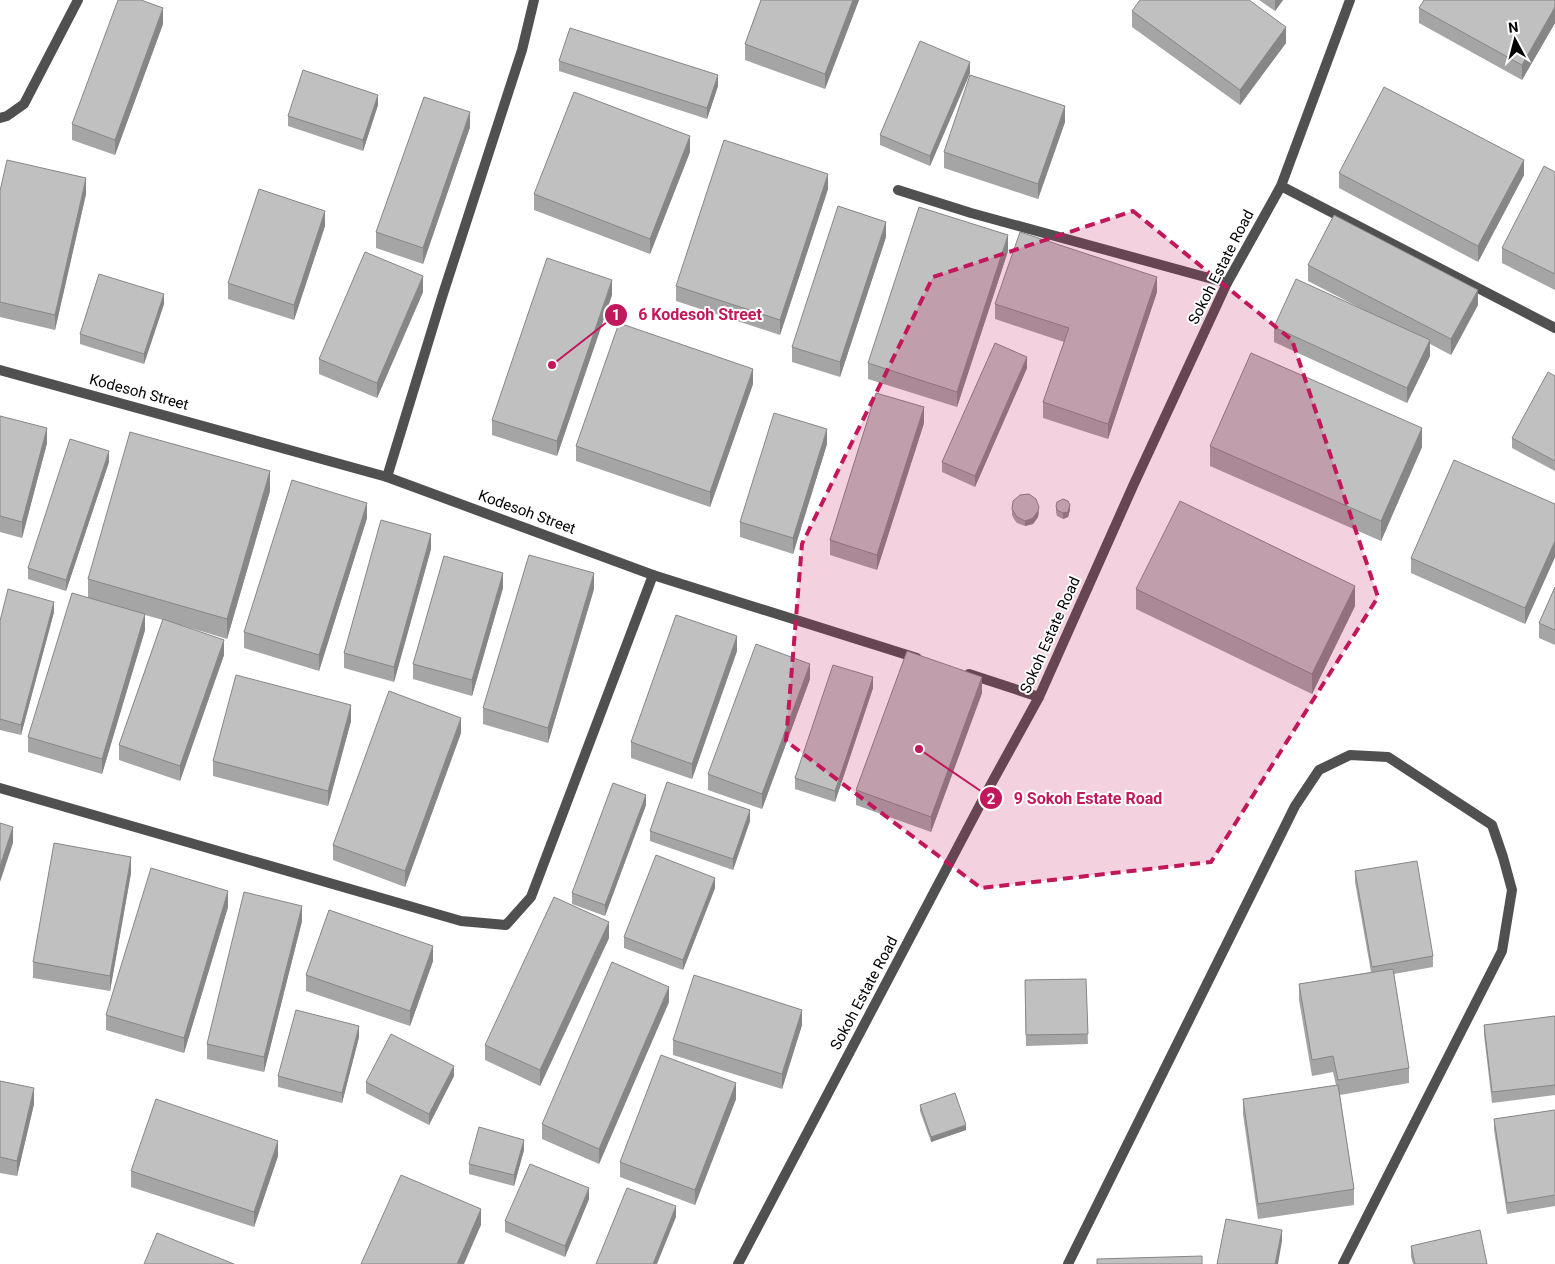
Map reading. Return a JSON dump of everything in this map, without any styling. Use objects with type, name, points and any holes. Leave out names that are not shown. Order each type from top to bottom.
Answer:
[{"type":"street","points":[[0,118],[7,116],[24,104],[78,0]]},
{"type":"street","points":[[387,477],[442,297],[522,50],[534,0]]},
{"type":"street","name":"Sokoh Estate Road","points":[[738,1264],[990,786],[1039,697],[1133,486],[1227,283],[1281,186],[1350,0]]},
{"type":"street","points":[[1281,186],[1555,328]]},
{"type":"street","points":[[898,190],[971,213],[1227,283]]},
{"type":"street","name":"Kodesoh Street","points":[[0,370],[387,477],[653,575],[926,661]]},
{"type":"street","points":[[0,788],[461,921],[506,924],[531,897],[653,575]]},
{"type":"street","points":[[954,670],[1039,697]]},
{"type":"street","points":[[1068,1264],[1295,806],[1319,770],[1350,755],[1388,757],[1492,824],[1512,890],[1502,951],[1344,1264]]},
{"type":"highlighted area","points":[[1133,211],[1292,340],[1378,597],[1211,862],[981,888],[786,741],[802,544],[933,277]]},
{"type":"building","points":[[118,0],[141,0],[163,8],[115,140],[72,124]]},
{"type":"building","points":[[761,0],[853,0],[825,74],[745,44]]},
{"type":"building","points":[[1140,0],[1249,0],[1286,27],[1240,90],[1132,11]]},
{"type":"building","points":[[1424,0],[1555,0],[1555,7],[1522,65],[1419,8]]},
{"type":"building","points":[[570,28],[718,75],[707,108],[559,61]]},
{"type":"building","points":[[920,41],[970,62],[930,156],[880,135]]},
{"type":"building","points":[[303,70],[378,95],[363,140],[288,116]]},
{"type":"building","points":[[970,75],[1065,106],[1038,184],[944,152]]},
{"type":"building","points":[[1384,87],[1524,160],[1478,246],[1339,173]]},
{"type":"building","points":[[574,92],[690,136],[650,239],[534,194]]},
{"type":"building","points":[[424,97],[470,112],[423,248],[376,232]]},
{"type":"building","points":[[724,140],[828,174],[780,320],[676,286]]},
{"type":"building","points":[[7,160],[86,178],[55,315],[0,302],[0,191]]},
{"type":"building","points":[[1544,166],[1555,172],[1555,274],[1502,248]]},
{"type":"building","points":[[259,189],[325,211],[294,305],[228,283]]},
{"type":"building","points":[[838,206],[886,222],[840,362],[792,347]]},
{"type":"building","points":[[919,207],[1008,235],[957,392],[868,363]]},
{"type":"building","points":[[1334,215],[1478,290],[1451,339],[1308,265]]},
{"type":"building","points":[[1020,232],[1157,277],[1108,424],[1043,402],[1069,328],[995,304]]},
{"type":"building","points":[[365,252],[423,276],[377,383],[319,359]]},
{"type":"building","points":[[547,258],[612,280],[557,441],[492,420]]},
{"type":"building","points":[[99,274],[164,294],[144,354],[80,334]]},
{"type":"building","points":[[1296,279],[1430,340],[1407,388],[1274,327]]},
{"type":"building","points":[[619,323],[753,369],[710,492],[576,446]]},
{"type":"building","points":[[995,343],[1027,357],[975,476],[942,462]]},
{"type":"building","points":[[1251,353],[1422,428],[1381,521],[1210,446]]},
{"type":"building","points":[[1548,372],[1555,376],[1555,461],[1512,438]]},
{"type":"building","points":[[876,393],[924,407],[877,555],[830,540]]},
{"type":"building","points":[[774,413],[827,429],[793,538],[740,522]]},
{"type":"building","points":[[0,416],[47,428],[22,522],[0,516]]},
{"type":"building","points":[[130,432],[270,471],[227,619],[88,579]]},
{"type":"building","points":[[70,439],[109,451],[66,580],[28,568]]},
{"type":"building","points":[[1454,460],[1555,504],[1555,541],[1525,608],[1411,558]]},
{"type":"building","points":[[292,480],[367,503],[319,655],[244,632]]},
{"type":"building","points":[[1029,494],[1036,499],[1039,507],[1033,518],[1025,521],[1017,517],[1012,509],[1013,501],[1020,495]]},
{"type":"building","points":[[1063,499],[1068,501],[1070,505],[1068,512],[1063,513],[1057,510],[1056,506],[1057,502]]},
{"type":"building","points":[[1180,501],[1355,586],[1312,674],[1136,589]]},
{"type":"building","points":[[381,520],[431,534],[394,667],[344,653]]},
{"type":"building","points":[[529,555],[594,573],[548,728],[483,708]]},
{"type":"building","points":[[444,556],[503,573],[472,680],[413,664]]},
{"type":"building","points":[[1555,587],[1555,630],[1539,623]]},
{"type":"building","points":[[8,589],[54,602],[21,725],[0,719],[0,621]]},
{"type":"building","points":[[72,593],[145,614],[102,759],[28,737]]},
{"type":"building","points":[[676,615],[737,636],[692,764],[631,742]]},
{"type":"building","points":[[163,619],[224,640],[180,766],[119,745]]},
{"type":"building","points":[[756,644],[810,664],[762,794],[708,774]]},
{"type":"building","points":[[907,651],[982,677],[931,817],[856,790]]},
{"type":"building","points":[[833,665],[873,677],[835,791],[795,778]]},
{"type":"building","points":[[236,675],[351,705],[328,791],[213,761]]},
{"type":"building","points":[[389,691],[461,718],[405,871],[333,845]]},
{"type":"building","points":[[667,782],[750,810],[733,859],[650,831]]},
{"type":"building","points":[[613,783],[646,795],[605,905],[572,893]]},
{"type":"building","points":[[0,823],[13,827],[0,866]]},
{"type":"building","points":[[54,843],[131,857],[110,976],[33,962]]},
{"type":"building","points":[[656,855],[715,878],[683,960],[624,937]]},
{"type":"building","points":[[1417,861],[1433,956],[1372,967],[1355,871]]},
{"type":"building","points":[[151,868],[228,891],[184,1038],[106,1015]]},
{"type":"building","points":[[244,892],[302,906],[264,1057],[207,1044]]},
{"type":"building","points":[[554,897],[609,922],[540,1070],[485,1045]]},
{"type":"building","points":[[329,910],[433,946],[410,1011],[306,975]]},
{"type":"building","points":[[612,962],[669,987],[599,1149],[542,1124]]},
{"type":"building","points":[[1393,969],[1409,1068],[1338,1080],[1333,1056],[1312,1060],[1299,984]]},
{"type":"building","points":[[694,975],[802,1010],[782,1074],[673,1040]]},
{"type":"building","points":[[1086,979],[1088,1034],[1026,1035],[1025,980]]},
{"type":"building","points":[[296,1010],[359,1026],[342,1093],[278,1076]]},
{"type":"building","points":[[1555,1016],[1555,1085],[1492,1092],[1484,1025]]},
{"type":"building","points":[[391,1034],[454,1066],[429,1114],[366,1082]]},
{"type":"building","points":[[661,1055],[736,1083],[695,1190],[620,1162]]},
{"type":"building","points":[[0,1081],[34,1088],[17,1161],[0,1157]]},
{"type":"building","points":[[1338,1085],[1354,1189],[1258,1204],[1243,1099]]},
{"type":"building","points":[[955,1093],[966,1125],[931,1137],[920,1105]]},
{"type":"building","points":[[156,1099],[278,1141],[254,1212],[131,1171]]},
{"type":"building","points":[[1555,1110],[1555,1195],[1507,1203],[1494,1119]]},
{"type":"building","points":[[479,1127],[524,1140],[514,1175],[469,1164]]},
{"type":"building","points":[[530,1164],[589,1188],[565,1246],[505,1221]]},
{"type":"building","points":[[401,1175],[481,1209],[457,1264],[361,1264]]},
{"type":"building","points":[[627,1188],[676,1206],[653,1264],[596,1264]]},
{"type":"building","points":[[1226,1219],[1282,1230],[1275,1264],[1217,1264]]},
{"type":"building","points":[[1480,1230],[1487,1264],[1415,1264],[1411,1246]]},
{"type":"building","points":[[157,1233],[234,1264],[144,1264]]},
{"type":"building","points":[[1202,1256],[1202,1264],[1097,1264],[1097,1259]]},
{"type":"place","name":"6 Kodesoh Street","points":[[552,365]]},
{"type":"place","name":"9 Sokoh Estate Road","points":[[919,749]]}]
